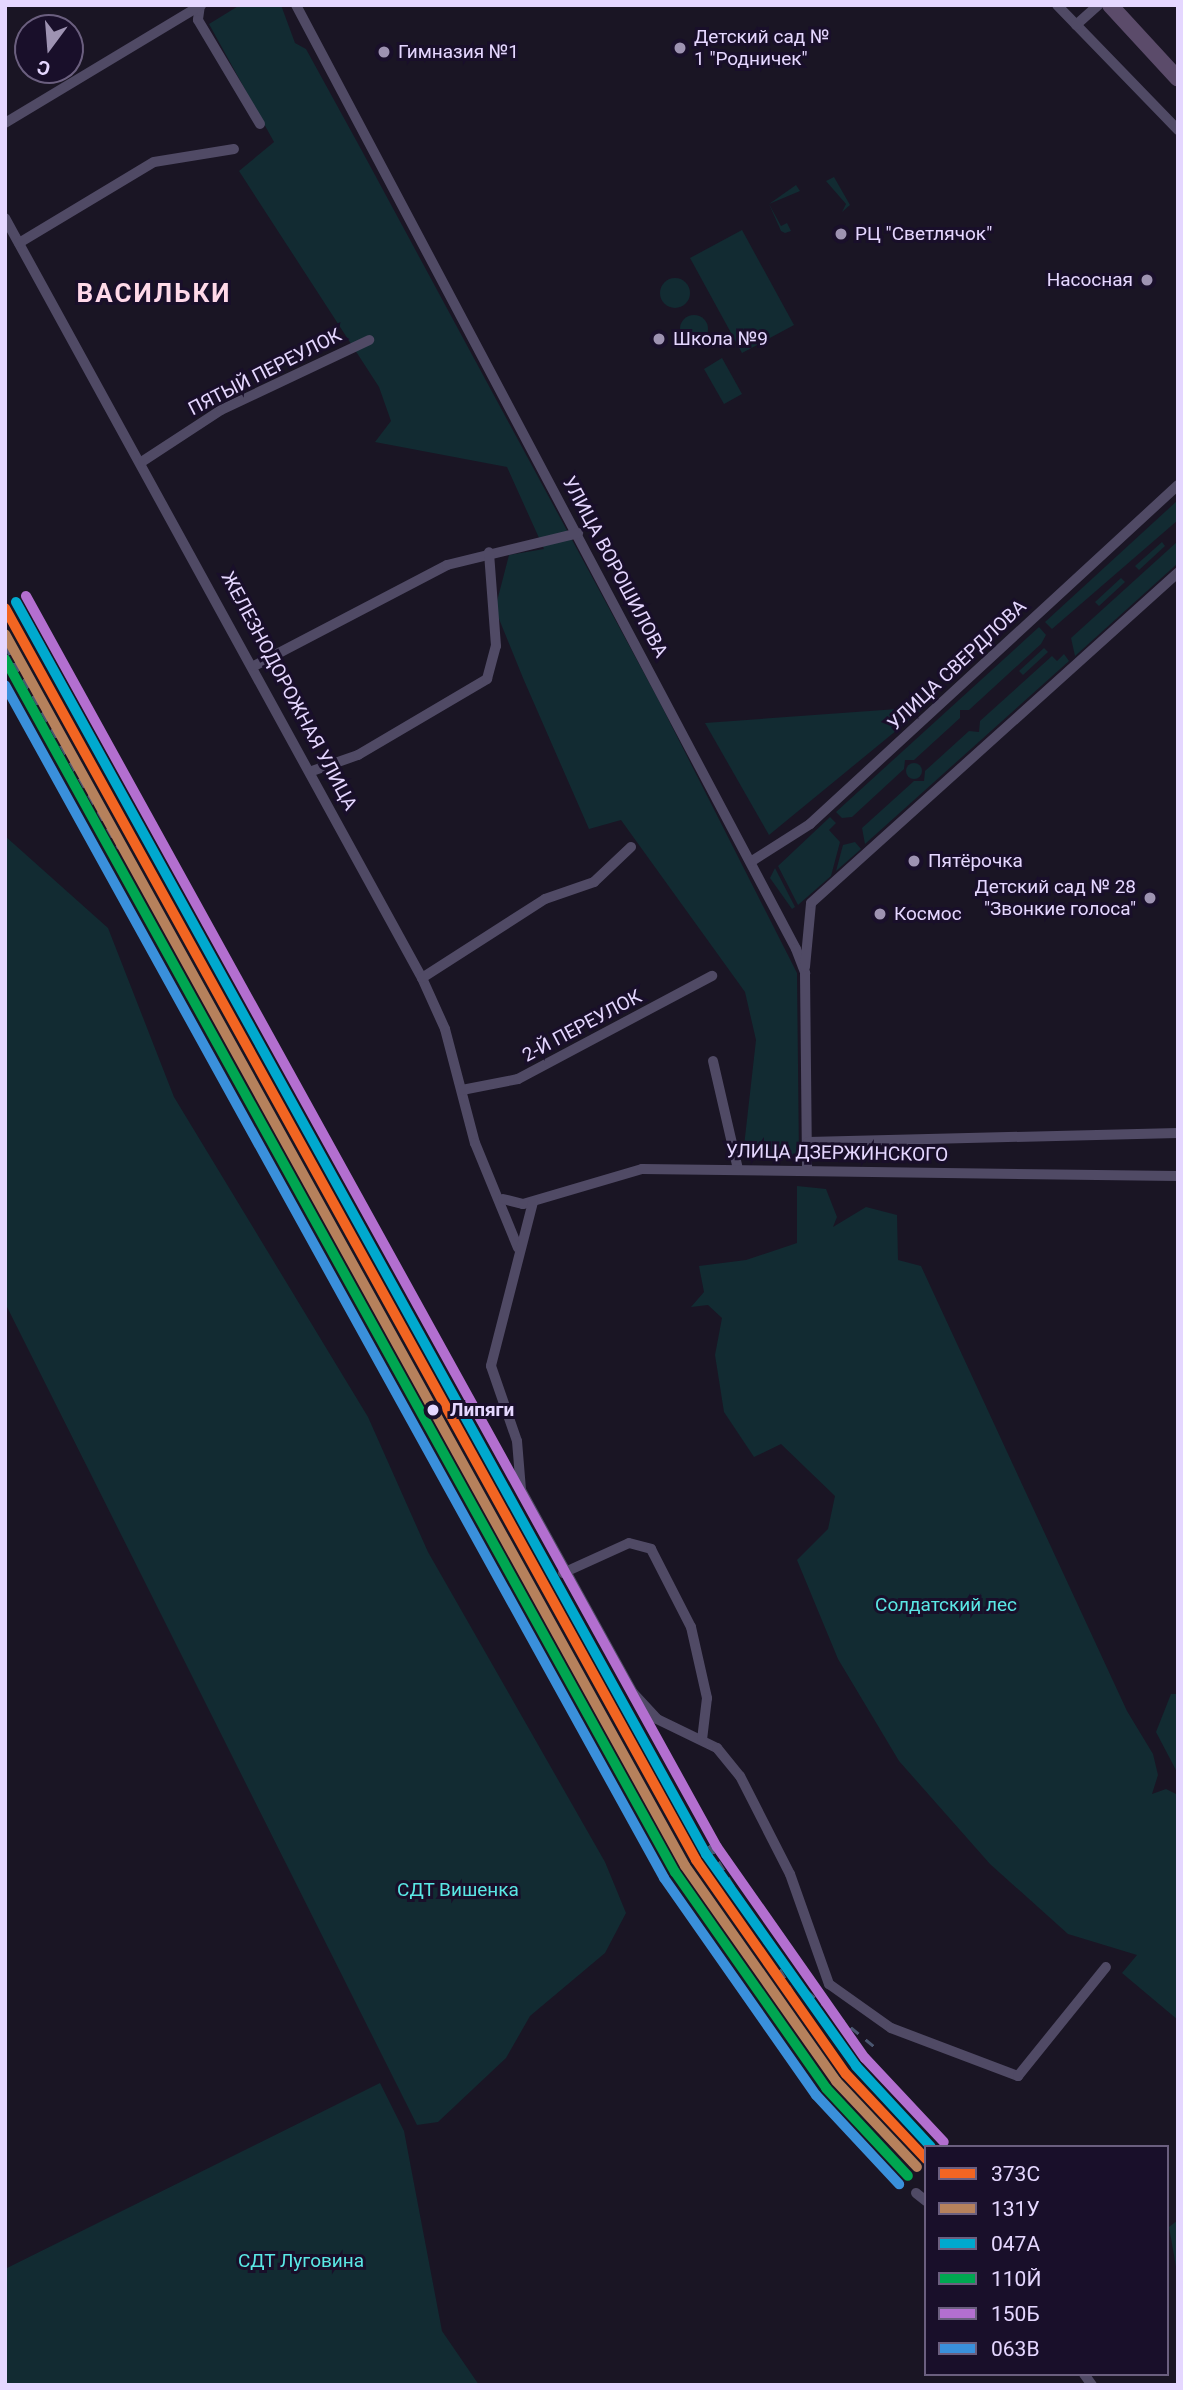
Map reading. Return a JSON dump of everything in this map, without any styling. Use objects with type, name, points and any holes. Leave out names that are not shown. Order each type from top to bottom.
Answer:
[{"type":"main road","points":[[1110,5],[1178,79]]},
{"type":"street","points":[[5,124],[200,5]]},
{"type":"street","points":[[200,5],[198,20],[260,124]]},
{"type":"street","name":"УЛИЦА ВОРОШИЛОВА","points":[[296,5],[752,861],[805,973],[807,1171]]},
{"type":"street","points":[[1057,5],[1178,130]]},
{"type":"street","points":[[1076,25],[1098,5]]},
{"type":"street","points":[[19,243],[154,162],[234,149]]},
{"type":"street","name":"ЖЕЛЕЗНОДОРОЖНАЯ УЛИЦА","points":[[5,218],[143,461],[422,978],[462,1090],[475,1143],[503,1199],[518,1248]]},
{"type":"street","name":"ПЯТЫЙ ПЕРЕУЛОК","points":[[143,461],[221,411],[369,340]]},
{"type":"street","name":"УЛИЦА СВЕРДЛОВА","points":[[752,861],[810,824],[1178,485]]},
{"type":"street","points":[[254,666],[402,585],[489,552],[578,533]]},
{"type":"street","points":[[312,771],[370,749],[487,679],[496,646],[489,552]]},
{"type":"street","points":[[805,973],[807,916],[811,903],[1178,572]]},
{"type":"street","points":[[422,978],[545,899],[594,882],[631,847]]},
{"type":"street","name":"2-Й ПЕРЕУЛОК","points":[[462,1090],[518,1079],[712,976]]},
{"type":"street","points":[[713,1061],[738,1169]]},
{"type":"street","name":"УЛИЦА ДЗЕРЖИНСКОГО","points":[[808,1142],[1178,1133]]},
{"type":"street","name":"УЛИЦА ДЗЕРЖИНСКОГО","points":[[503,1199],[533,1202],[642,1169],[1178,1176]]},
{"type":"street","points":[[533,1202],[518,1248],[493,1352],[493,1380],[517,1441],[521,1490],[563,1573],[633,1693],[657,1719],[702,1740],[729,1760],[771,1830],[818,1962],[843,1999],[924,2043],[1018,2076],[1107,1967]]},
{"type":"street","points":[[563,1573],[629,1543],[651,1549],[691,1627],[707,1698],[702,1740]]},
{"type":"street","points":[[916,2193],[924,2199]]},
{"type":"green space","points":[[240,5],[281,5],[295,43],[306,49],[658,699],[797,973],[799,1159],[743,1155],[756,1040],[745,992],[621,820],[589,829],[523,678],[495,609],[509,555],[544,549],[507,467],[375,442],[391,421],[379,387],[239,171],[274,142],[209,24]]},
{"type":"green space","points":[[834,177],[850,205],[842,212],[846,204],[826,181]]},
{"type":"green space","points":[[796,185],[800,191],[769,204]]},
{"type":"green space","points":[[769,204],[781,226],[787,223],[791,231],[781,231]]},
{"type":"green space","points":[[742,230],[794,325],[742,353],[690,258]]},
{"type":"green space","points":[[675,278],[686,282],[690,293],[686,304],[675,308],[664,304],[660,293],[664,282]]},
{"type":"green space","points":[[694,315],[704,319],[708,329],[704,339],[694,343],[684,339],[680,329],[684,319]]},
{"type":"green space","points":[[722,358],[742,394],[724,404],[704,369]]},
{"type":"green space","points":[[1178,500],[1178,520],[1052,629],[1045,622]]},
{"type":"green space","points":[[1178,541],[1178,563],[1075,656],[1071,638]]},
{"type":"green space","points":[[1162,542],[1165,546],[1139,570],[1135,566]]},
{"type":"green space","points":[[1121,578],[1125,582],[1099,606],[1095,602]]},
{"type":"green space","points":[[1039,627],[1046,635],[1041,644],[969,710],[960,710],[960,718],[914,760],[905,760],[904,769],[852,817],[842,818],[836,812]]},
{"type":"green space","points":[[1044,648],[1048,652],[1023,675],[1019,671]]},
{"type":"green space","points":[[1064,654],[1069,661],[865,844],[862,828],[914,781],[924,781],[925,771],[969,731],[979,732],[980,721],[1052,656],[1057,661]]},
{"type":"green space","points":[[925,707],[769,835],[705,723]]},
{"type":"green space","points":[[911,763],[917,763],[922,771],[920,777],[911,779],[906,774],[906,768]]},
{"type":"green space","points":[[830,817],[836,823],[829,830],[840,842],[831,876],[798,905],[778,866]]},
{"type":"green space","name":"СДТ Вишенка","points":[[5,836],[108,928],[174,1097],[368,1417],[428,1552],[605,1862],[626,1913],[605,1953],[530,2016],[506,2058],[438,2122],[417,2125],[5,1303]]},
{"type":"green space","points":[[855,842],[861,849],[836,871],[843,845]]},
{"type":"green space","points":[[775,868],[795,907],[792,909],[770,878]]},
{"type":"green space","name":"Солдатский лес","points":[[797,1186],[826,1189],[837,1217],[833,1227],[866,1207],[897,1215],[898,1260],[921,1266],[1127,1711],[1153,1754],[1158,1775],[1152,1794],[1166,1789],[1178,1795],[1178,2020],[1122,1973],[1137,1955],[1068,1934],[990,1864],[899,1761],[838,1659],[797,1560],[828,1529],[835,1496],[781,1444],[754,1457],[724,1412],[715,1355],[722,1318],[708,1305],[691,1307],[704,1292],[699,1266],[746,1260],[797,1243]]},
{"type":"green space","points":[[1171,1694],[1178,1694],[1178,1774],[1156,1732]]},
{"type":"green space","name":"СДТ Луговина","points":[[380,2083],[404,2131],[442,2331],[479,2385],[5,2385],[5,2269]]},
{"type":"green space","points":[[1178,2220],[1178,2278],[1169,2227]]},
{"type":"railway","points":[[5,646],[119,848]]},
{"type":"railway","points":[[709,1845],[752,1917]]},
{"type":"railway","points":[[748,1908],[807,1991],[875,2047]]},
{"type":"railway","points":[[780,1969],[797,2000]]},
{"type":"transit line","name":"150Б","points":[[26,596],[717,1847],[865,2058],[944,2142]]},
{"type":"transit line","name":"047А","points":[[16,602],[706,1854],[856,2066],[929,2145]]},
{"type":"transit line","name":"373C","points":[[5,608],[696,1860],[846,2074],[924,2157]]},
{"type":"transit line","name":"131У","points":[[5,634],[685,1866],[836,2081],[917,2167]]},
{"type":"transit line","name":"110Й","points":[[5,659],[675,1872],[826,2088],[908,2176]]},
{"type":"transit line","name":"063В","points":[[5,685],[664,1878],[816,2095],[899,2184]]},
{"type":"place","name":"Детский сад № 1 \"Родничек\"","points":[[680,48]]},
{"type":"place","name":"Гимназия №1","points":[[384,52]]},
{"type":"place","name":"РЦ \"Светлячок\"","points":[[841,234]]},
{"type":"place","name":"Насосная","points":[[1147,280]]},
{"type":"place","name":"Школа №9","points":[[659,339]]},
{"type":"place","name":"Пятёрочка","points":[[914,861]]},
{"type":"place","name":"Детский сад № 28 \"Звонкие голоса\"","points":[[1150,898]]},
{"type":"place","name":"Космос","points":[[880,914]]},
{"type":"place","name":"Липяги","points":[[433,1410]]},
{"type":"district","name":"ВАСИЛЬКИ","points":[[154,294]]}]
